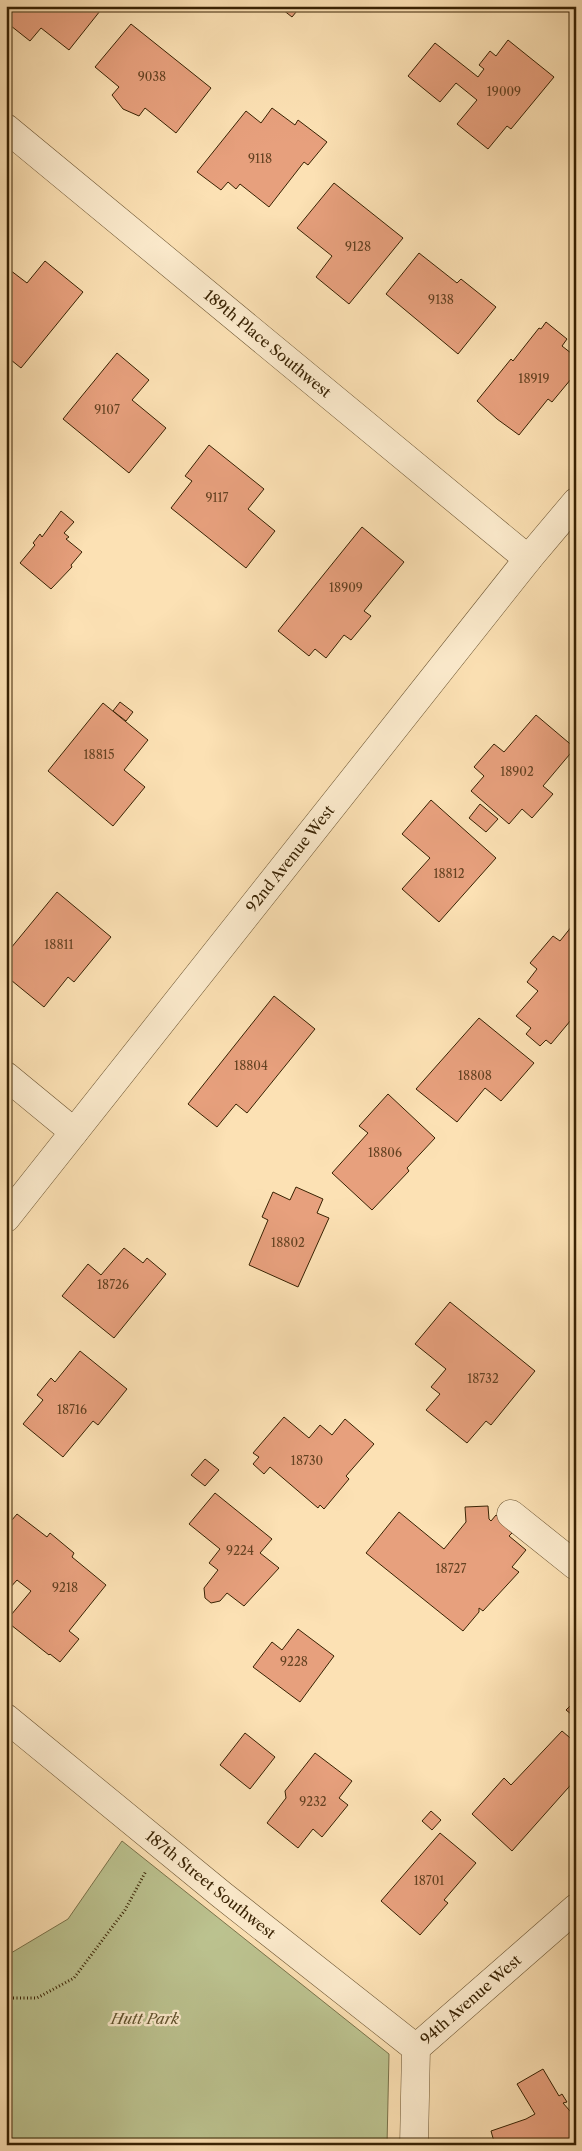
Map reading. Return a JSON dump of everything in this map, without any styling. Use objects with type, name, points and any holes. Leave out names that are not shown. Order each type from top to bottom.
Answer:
[{"type":"street","name":"189th Place Southwest","points":[[6,128],[528,559]]},
{"type":"street","name":"92nd Avenue West","points":[[6,1218],[528,559],[576,502]]},
{"type":"street","points":[[6,1076],[74,1132]]},
{"type":"street","points":[[512,1514],[576,1566]]},
{"type":"street","name":"187th Street Southwest","points":[[6,1718],[416,2048]]},
{"type":"street","name":"94th Avenue West","points":[[414,2145],[416,2048],[576,1908]]},
{"type":"path","points":[[6,1998],[37,1998],[74,1978],[125,1910],[161,1844]]},
{"type":"green space","name":"Hutt Park","points":[[122,1841],[389,2054],[387,2145],[6,2145],[6,1956],[68,1919]]},
{"type":"building","points":[[6,6],[104,6],[69,50],[41,28],[30,41],[6,22]]},
{"type":"building","points":[[278,6],[301,6],[292,17]]},
{"type":"building","points":[[131,24],[211,88],[176,133],[145,108],[139,116],[123,109],[112,95],[119,87],[95,67]]},
{"type":"building","points":[[508,40],[554,77],[511,129],[507,126],[488,149],[457,124],[477,100],[456,83],[440,102],[408,76],[435,43],[478,77],[484,69],[479,65],[490,51],[496,56]]},
{"type":"building","points":[[272,108],[295,125],[298,120],[327,142],[308,165],[304,162],[269,207],[240,184],[236,189],[228,182],[221,190],[197,172],[246,111],[261,123]]},
{"type":"building","points":[[334,183],[403,238],[349,304],[316,277],[332,256],[297,228]]},
{"type":"building","points":[[419,253],[457,283],[461,279],[496,307],[458,354],[386,294]]},
{"type":"building","points":[[45,261],[83,292],[21,368],[6,356],[6,267],[27,283]]},
{"type":"building","points":[[546,322],[567,339],[562,346],[576,357],[576,373],[552,402],[548,399],[519,435],[477,401],[511,359],[513,361]]},
{"type":"building","points":[[117,353],[149,380],[132,400],[166,428],[129,473],[63,419]]},
{"type":"building","points":[[209,445],[264,489],[248,509],[275,531],[246,568],[171,508],[192,481],[185,476]]},
{"type":"building","points":[[61,511],[74,522],[64,533],[69,537],[66,539],[82,552],[71,565],[72,567],[51,589],[20,563],[35,545],[33,543],[40,534],[42,537]]},
{"type":"building","points":[[362,527],[404,562],[364,611],[371,616],[351,640],[344,635],[326,658],[315,649],[309,656],[278,631]]},
{"type":"building","points":[[120,702],[133,712],[126,721],[113,711]]},
{"type":"building","points":[[103,703],[148,740],[124,770],[145,787],[113,826],[48,771]]},
{"type":"building","points":[[536,715],[575,748],[543,786],[553,794],[532,818],[522,809],[509,824],[471,791],[484,776],[474,767],[494,744],[504,752]]},
{"type":"building","points":[[431,800],[496,858],[439,922],[402,889],[430,858],[402,834]]},
{"type":"building","points":[[480,804],[498,819],[486,832],[469,818]]},
{"type":"building","points":[[57,892],[111,937],[74,982],[68,977],[44,1007],[6,976],[6,954]]},
{"type":"building","points":[[576,921],[576,1014],[551,1044],[546,1040],[540,1046],[526,1034],[531,1028],[516,1016],[538,991],[527,982],[537,969],[530,963],[553,936],[560,941]]},
{"type":"building","points":[[274,996],[315,1029],[247,1113],[236,1104],[217,1127],[188,1104]]},
{"type":"building","points":[[479,1018],[534,1063],[501,1101],[485,1088],[457,1122],[416,1089]]},
{"type":"building","points":[[388,1094],[435,1138],[407,1168],[409,1171],[372,1210],[332,1173],[368,1133],[359,1126]]},
{"type":"building","points":[[296,1187],[323,1199],[317,1213],[329,1218],[298,1287],[249,1265],[268,1220],[262,1217],[273,1192],[290,1200]]},
{"type":"building","points":[[124,1248],[143,1263],[147,1258],[166,1274],[114,1338],[62,1296],[88,1264],[101,1275]]},
{"type":"building","points":[[450,1302],[535,1371],[491,1425],[486,1421],[467,1443],[426,1410],[440,1394],[431,1387],[446,1369],[415,1344]]},
{"type":"building","points":[[80,1351],[127,1389],[98,1425],[93,1421],[63,1457],[23,1424],[43,1400],[37,1395],[51,1378],[55,1382]]},
{"type":"building","points":[[284,1417],[309,1438],[320,1425],[332,1435],[345,1419],[374,1444],[346,1476],[349,1479],[324,1509],[320,1505],[318,1508],[270,1467],[264,1474],[253,1464],[259,1457],[253,1453]]},
{"type":"building","points":[[205,1459],[219,1470],[205,1486],[191,1475]]},
{"type":"building","points":[[215,1493],[272,1539],[260,1553],[279,1568],[244,1606],[227,1593],[220,1601],[211,1603],[205,1598],[204,1588],[218,1570],[209,1563],[220,1549],[189,1524]]},
{"type":"building","points":[[488,1506],[489,1519],[491,1521],[496,1515],[515,1530],[509,1536],[526,1550],[512,1567],[519,1572],[483,1611],[479,1608],[479,1612],[463,1631],[366,1553],[399,1512],[444,1549],[466,1522],[465,1507]]},
{"type":"building","points":[[17,1514],[47,1537],[50,1533],[74,1553],[72,1557],[106,1585],[69,1631],[79,1639],[60,1662],[6,1621],[31,1591],[17,1580],[9,1589],[6,1586],[6,1527]]},
{"type":"building","points":[[298,1629],[334,1656],[300,1702],[253,1667],[272,1642],[282,1650]]},
{"type":"building","points":[[576,1700],[576,1718],[566,1710]]},
{"type":"building","points":[[562,1731],[576,1743],[576,1779],[512,1851],[472,1814],[504,1778],[511,1785]]},
{"type":"building","points":[[245,1733],[275,1757],[250,1789],[220,1765]]},
{"type":"building","points":[[315,1753],[352,1781],[339,1798],[348,1805],[322,1837],[313,1829],[298,1848],[267,1823],[286,1798],[285,1791]]},
{"type":"building","points":[[431,1811],[441,1820],[432,1830],[422,1821]]},
{"type":"building","points":[[440,1833],[476,1863],[444,1900],[448,1903],[420,1935],[381,1901]]},
{"type":"building","points":[[543,2069],[559,2096],[562,2094],[567,2102],[563,2103],[576,2118],[576,2141],[572,2145],[495,2145],[491,2131],[535,2114],[517,2084]]}]
